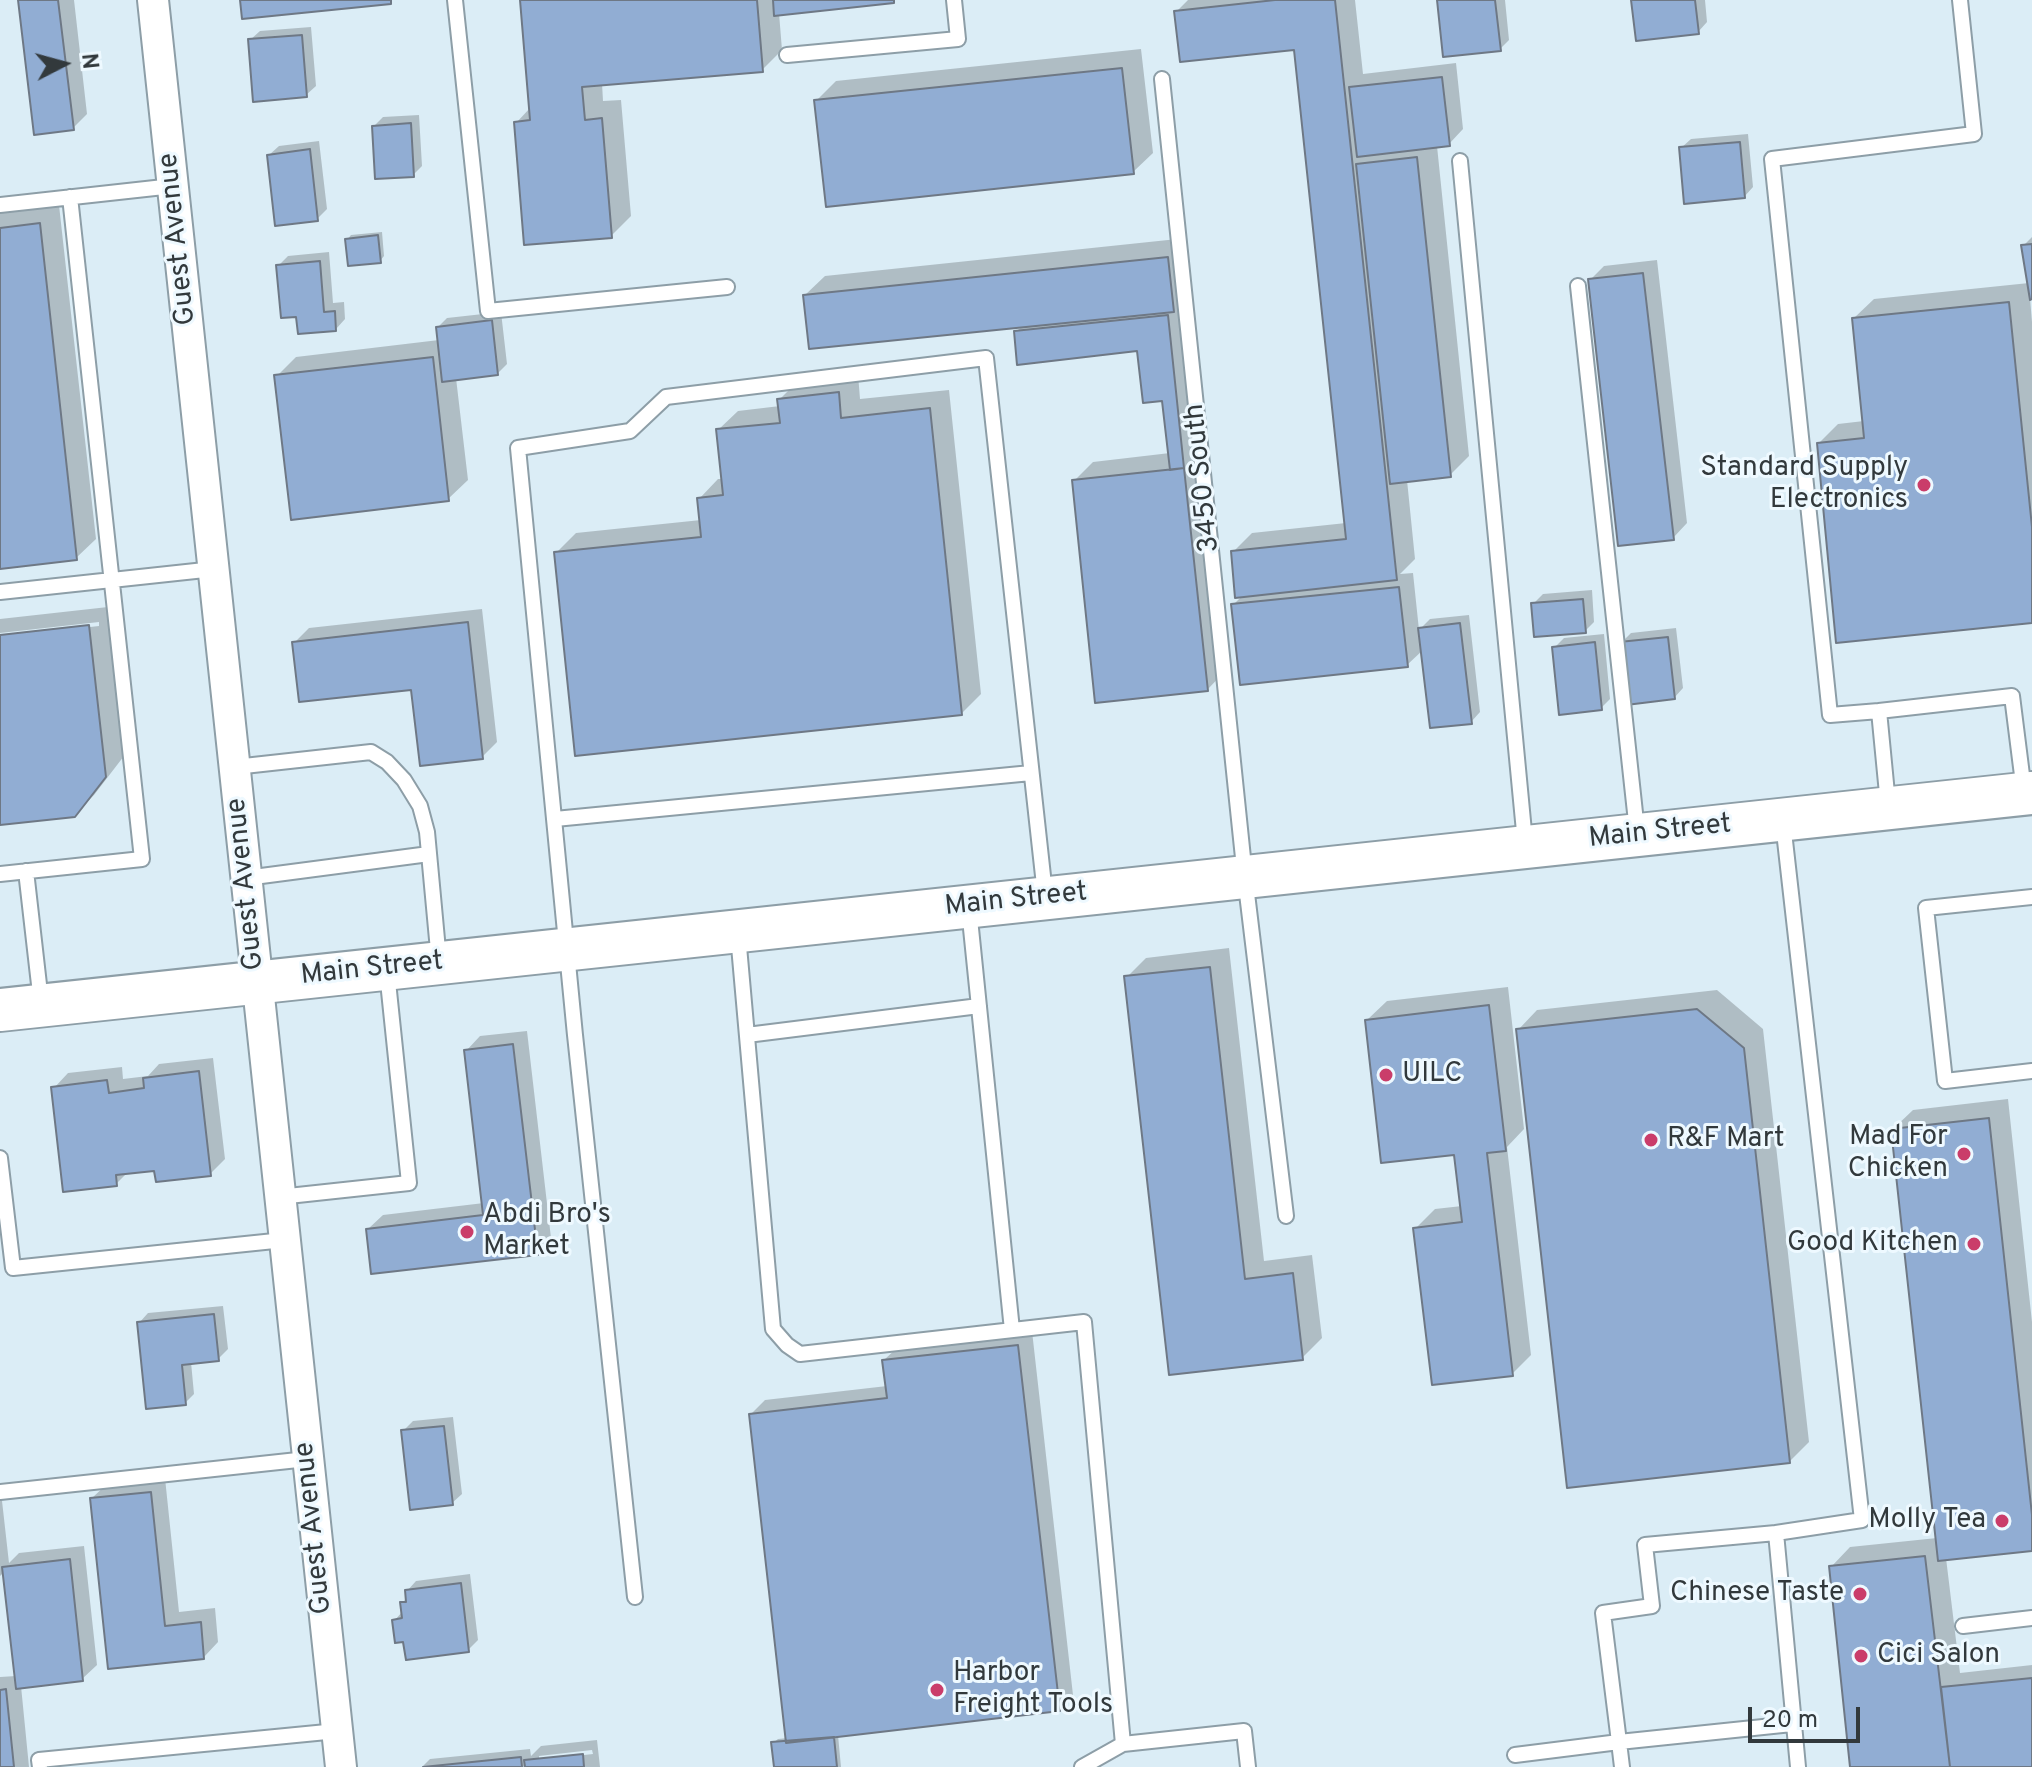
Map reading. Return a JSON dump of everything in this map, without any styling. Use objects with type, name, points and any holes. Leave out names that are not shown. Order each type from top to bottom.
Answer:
[{"type":"street","name":"Guest Avenue","points":[[153,0],[341,1767]]},
{"type":"street","name":"Main Street","points":[[0,1010],[2028,794]]},
{"type":"lane","points":[[455,0],[488,311],[727,287]]},
{"type":"lane","points":[[787,55],[958,39],[954,0]]},
{"type":"lane","points":[[1960,0],[1974,134],[1772,159],[1830,715],[2012,696],[2028,794]]},
{"type":"lane","name":"3450 South","points":[[1162,79],[1245,877],[1286,1216]]},
{"type":"lane","points":[[1460,161],[1526,847]]},
{"type":"lane","points":[[0,205],[173,186]]},
{"type":"lane","points":[[0,874],[142,859],[70,197]]},
{"type":"lane","points":[[1578,286],[1638,835]]},
{"type":"lane","points":[[635,1597],[518,448],[630,431],[666,397],[986,358],[1045,898]]},
{"type":"lane","points":[[0,592],[214,569]]},
{"type":"lane","points":[[1879,711],[1888,808]]},
{"type":"lane","points":[[235,767],[371,752],[387,762],[404,780],[420,806],[427,832],[440,962]]},
{"type":"lane","points":[[555,819],[1031,773]]},
{"type":"lane","points":[[1622,1767],[1603,1613],[1652,1606],[1645,1545],[1776,1533],[1862,1520],[1783,820]]},
{"type":"lane","points":[[246,878],[429,854]]},
{"type":"lane","points":[[26,871],[42,1005]]},
{"type":"lane","points":[[2032,897],[1926,908],[1945,1081],[2032,1071]]},
{"type":"lane","points":[[969,906],[1012,1330]]},
{"type":"lane","points":[[738,931],[773,1329],[787,1345],[800,1354],[1084,1322],[1123,1744]]},
{"type":"lane","points":[[279,1197],[409,1183],[387,968]]},
{"type":"lane","points":[[747,1035],[979,1006]]},
{"type":"lane","points":[[0,1158],[13,1268],[284,1240]]},
{"type":"lane","points":[[0,1492],[307,1459]]},
{"type":"lane","points":[[1776,1533],[1798,1767]]},
{"type":"lane","points":[[1963,1626],[2032,1618]]},
{"type":"lane","points":[[1515,1755],[1792,1724]]},
{"type":"lane","points":[[40,1767],[39,1760],[337,1731]]},
{"type":"lane","points":[[1082,1767],[1123,1744],[1244,1731],[1248,1767]]},
{"type":"building","points":[[18,0],[58,0],[74,130],[34,135]]},
{"type":"building","points":[[240,0],[391,0],[391,4],[242,19]]},
{"type":"building","points":[[520,0],[757,0],[763,72],[582,87],[585,120],[602,118],[612,238],[524,245],[514,122],[530,120]]},
{"type":"building","points":[[773,0],[894,0],[894,3],[774,16]]},
{"type":"building","points":[[1275,0],[1335,0],[1397,580],[1235,598],[1231,551],[1346,539],[1294,50],[1180,62],[1174,11]]},
{"type":"building","points":[[1437,0],[1495,0],[1501,51],[1443,57]]},
{"type":"building","points":[[1631,0],[1695,0],[1699,34],[1636,41]]},
{"type":"building","points":[[302,35],[307,97],[253,102],[248,39]]},
{"type":"building","points":[[1122,68],[1134,174],[826,207],[814,100]]},
{"type":"building","points":[[1442,77],[1450,146],[1357,157],[1349,87]]},
{"type":"building","points":[[411,123],[414,177],[375,179],[372,126]]},
{"type":"building","points":[[1740,142],[1745,198],[1684,204],[1679,147]]},
{"type":"building","points":[[310,149],[318,221],[275,226],[267,155]]},
{"type":"building","points":[[1417,157],[1451,477],[1390,484],[1356,164]]},
{"type":"building","points":[[40,223],[77,560],[0,569],[0,228]]},
{"type":"building","points":[[378,235],[381,263],[348,266],[345,239]]},
{"type":"building","points":[[2032,244],[2032,299],[2030,300],[2021,245]]},
{"type":"building","points":[[1168,257],[1174,312],[809,349],[803,295]]},
{"type":"building","points":[[320,261],[324,312],[335,311],[336,331],[298,334],[296,317],[281,318],[276,265]]},
{"type":"building","points":[[1643,273],[1674,540],[1618,546],[1588,279]]},
{"type":"building","name":"Standard Supply Electronics","points":[[2009,302],[2032,527],[2032,623],[1836,643],[1817,443],[1864,438],[1852,318]]},
{"type":"building","points":[[1168,315],[1184,468],[1170,470],[1162,401],[1143,403],[1137,351],[1017,365],[1014,331]]},
{"type":"building","points":[[492,320],[498,375],[442,382],[436,327]]},
{"type":"building","points":[[433,357],[449,501],[291,520],[274,375]]},
{"type":"building","points":[[839,392],[841,418],[930,408],[962,715],[575,756],[554,552],[701,537],[697,498],[723,495],[716,429],[780,423],[777,399]]},
{"type":"building","points":[[1184,468],[1208,691],[1095,703],[1072,480]]},
{"type":"building","points":[[1399,587],[1408,667],[1240,685],[1231,604]]},
{"type":"building","points":[[1583,599],[1586,633],[1534,637],[1531,603]]},
{"type":"building","points":[[468,622],[483,759],[420,766],[411,690],[299,702],[292,642]]},
{"type":"building","points":[[1460,623],[1472,724],[1430,728],[1418,628]]},
{"type":"building","points":[[89,625],[106,777],[75,817],[0,825],[0,635]]},
{"type":"building","points":[[1668,637],[1675,699],[1626,705],[1619,642]]},
{"type":"building","points":[[1595,642],[1602,710],[1559,715],[1552,647]]},
{"type":"building","points":[[1210,967],[1245,1279],[1293,1273],[1303,1360],[1169,1375],[1124,976]]},
{"type":"building","points":[[1489,1005],[1506,1151],[1487,1153],[1513,1376],[1432,1385],[1413,1228],[1462,1222],[1454,1155],[1381,1163],[1365,1020]]},
{"type":"building","points":[[1697,1009],[1744,1048],[1790,1463],[1567,1488],[1516,1029]]},
{"type":"building","points":[[513,1044],[538,1255],[371,1274],[366,1229],[483,1215],[464,1050]]},
{"type":"building","points":[[199,1071],[211,1176],[156,1182],[154,1171],[116,1175],[117,1186],[63,1192],[51,1087],[107,1080],[109,1093],[144,1088],[143,1078]]},
{"type":"building","points":[[1989,1118],[2032,1515],[2032,1551],[1938,1561],[1891,1129]]},
{"type":"building","points":[[214,1314],[219,1361],[182,1365],[186,1405],[146,1409],[137,1322]]},
{"type":"building","points":[[1018,1345],[1060,1711],[786,1743],[749,1414],[887,1398],[882,1360]]},
{"type":"building","points":[[444,1426],[453,1505],[410,1510],[401,1430]]},
{"type":"building","points":[[151,1492],[165,1626],[201,1622],[204,1659],[108,1669],[90,1498]]},
{"type":"building","points":[[1925,1556],[1950,1767],[1850,1767],[1829,1566]]},
{"type":"building","points":[[70,1559],[83,1681],[16,1689],[2,1567]]},
{"type":"building","points":[[461,1583],[469,1652],[406,1660],[403,1642],[395,1643],[392,1620],[402,1618],[400,1602],[406,1602],[405,1590]]},
{"type":"building","points":[[2032,1678],[2032,1767],[1950,1767],[1941,1687]]},
{"type":"building","points":[[6,1689],[14,1767],[0,1767],[0,1690]]},
{"type":"building","points":[[834,1737],[837,1767],[774,1767],[771,1742]]},
{"type":"building","points":[[583,1754],[584,1767],[525,1767],[524,1760]]},
{"type":"building","points":[[521,1757],[522,1767],[423,1767]]},
{"type":"place","name":"Standard Supply Electronics","points":[[1924,485]]},
{"type":"place","name":"UILC","points":[[1386,1075]]},
{"type":"place","name":"R&F Mart","points":[[1651,1140]]},
{"type":"place","name":"Mad For Chicken","points":[[1964,1154]]},
{"type":"place","name":"Abdi Bro's Market","points":[[467,1232]]},
{"type":"place","name":"Good Kitchen","points":[[1974,1244]]},
{"type":"place","name":"Molly Tea","points":[[2002,1521]]},
{"type":"place","name":"Chinese Taste","points":[[1860,1594]]},
{"type":"place","name":"Cici Salon","points":[[1861,1656]]},
{"type":"place","name":"Harbor Freight Tools","points":[[937,1690]]}]
